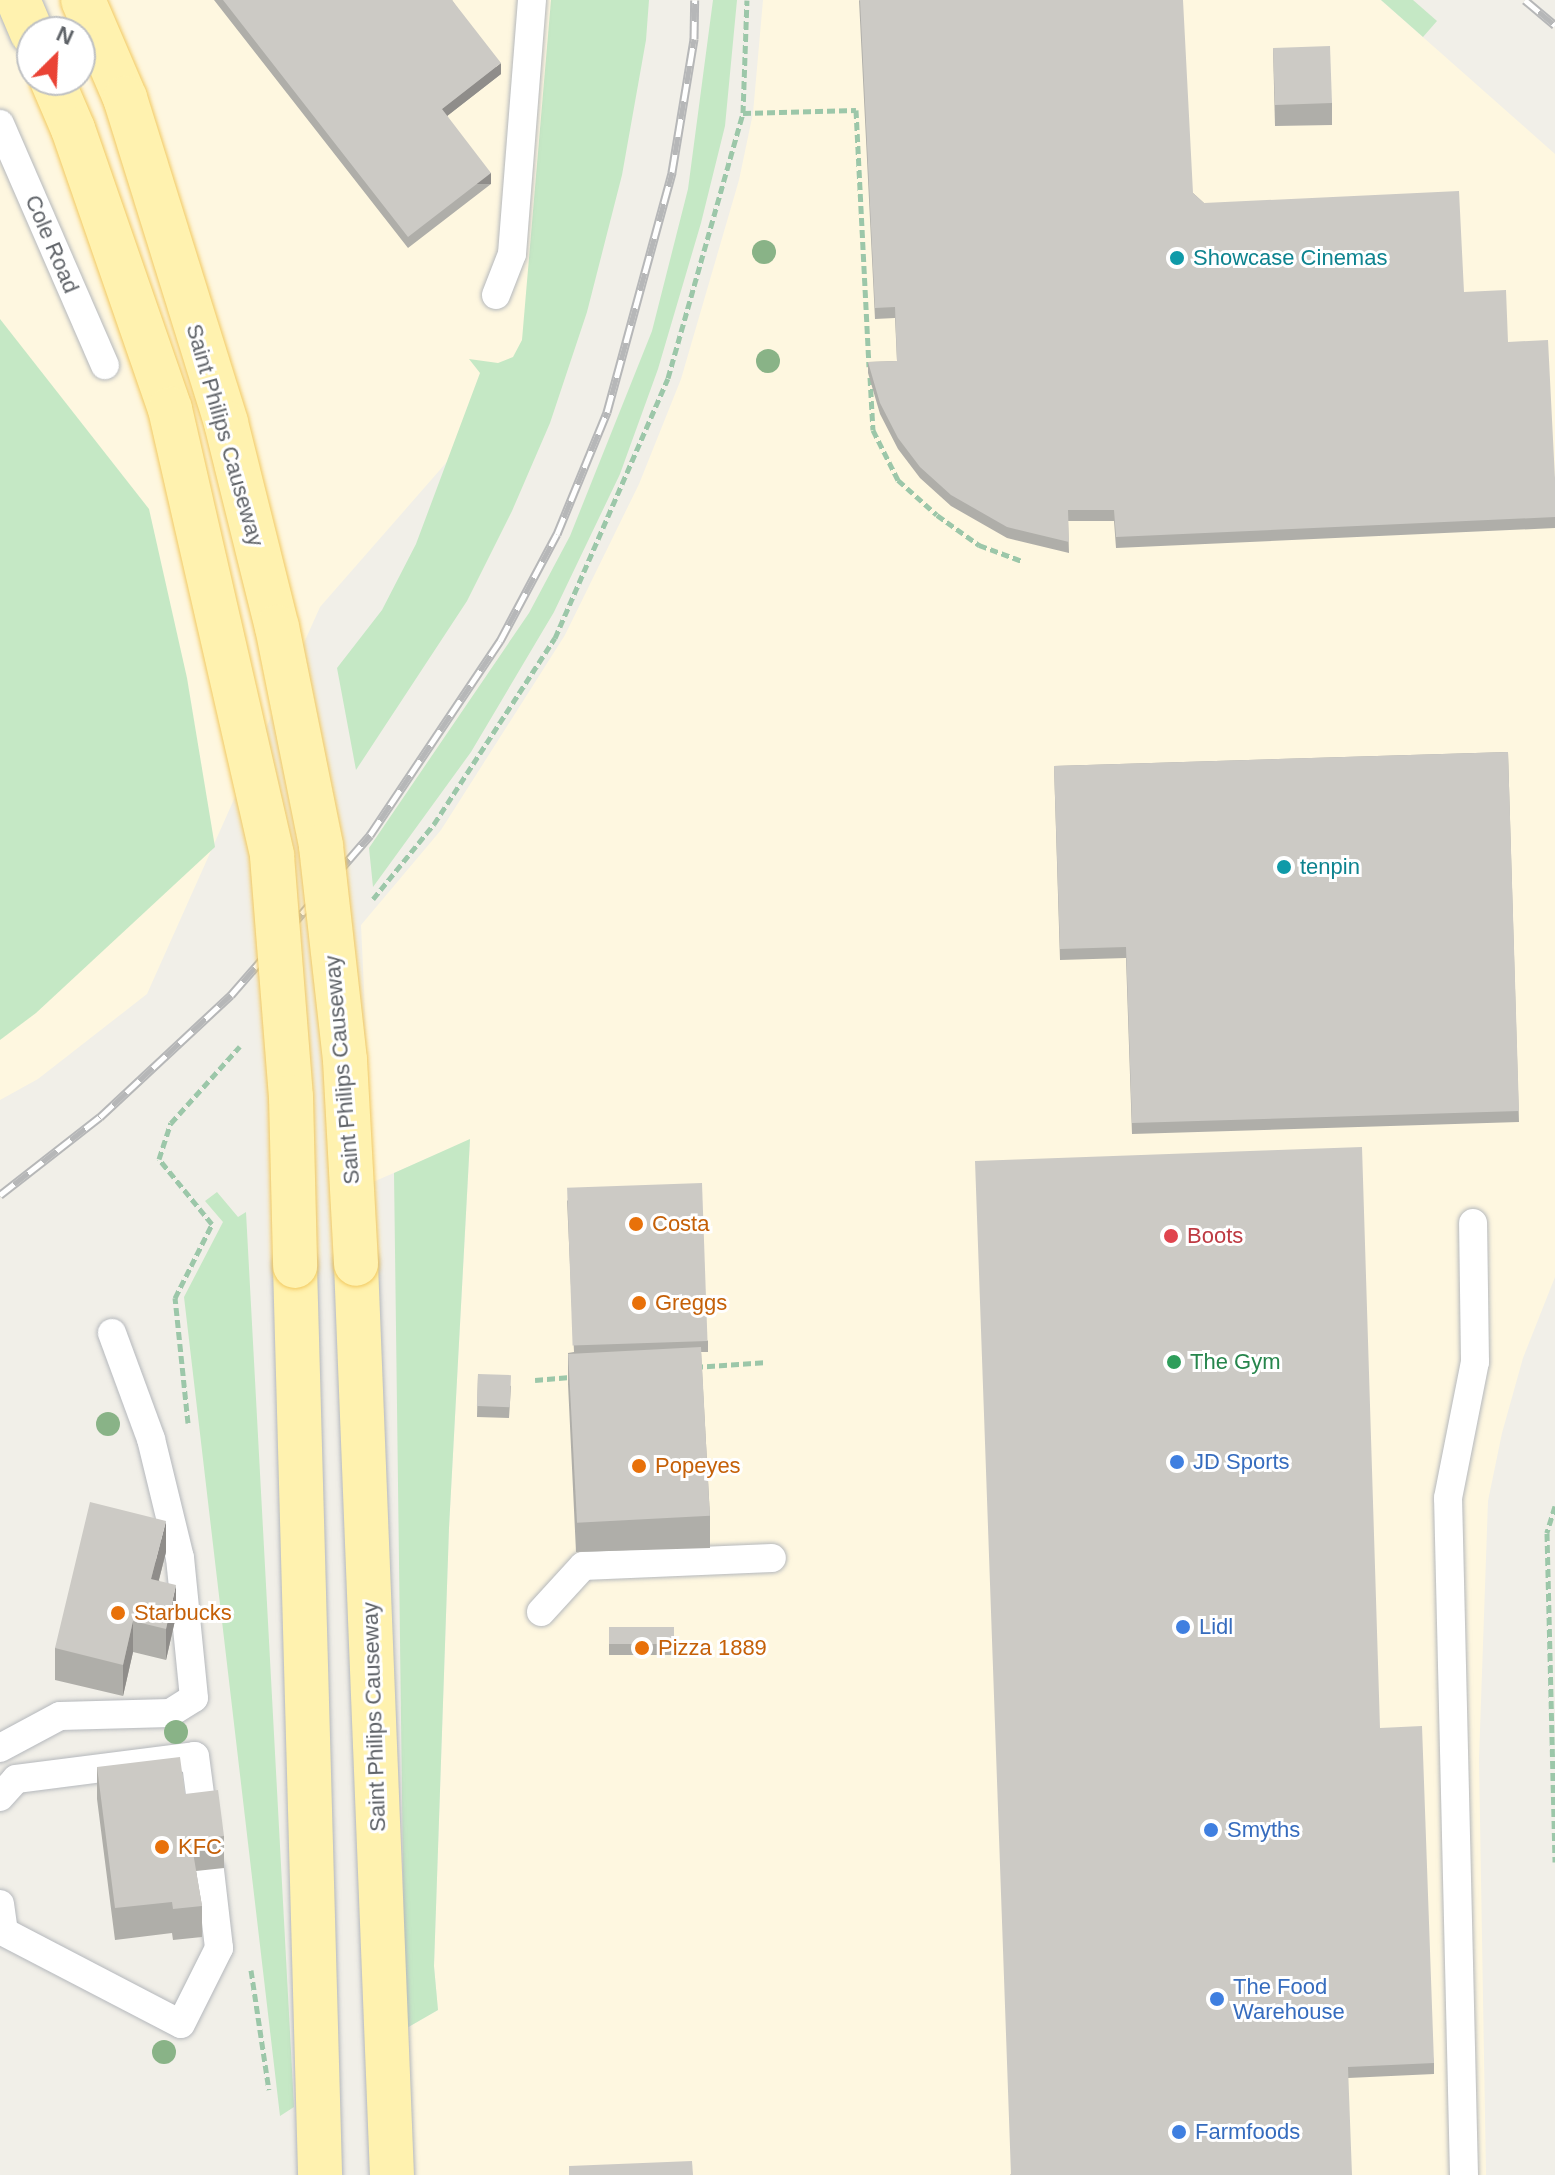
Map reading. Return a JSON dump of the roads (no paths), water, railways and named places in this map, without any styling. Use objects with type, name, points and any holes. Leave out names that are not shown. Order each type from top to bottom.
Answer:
[{"type":"main road","name":"Saint Philips Causeway","points":[[83,0],[125,98],[226,423],[277,627],[321,846],[345,1060],[356,1264],[392,2175]]},
{"type":"main road","name":"Saint Philips Causeway","points":[[59,96],[170,409],[272,856],[291,1097],[320,2175]]},
{"type":"lane","points":[[496,295],[512,254],[532,0]]},
{"type":"lane","name":"Cole Road","points":[[0,124],[105,365]]},
{"type":"lane","points":[[1464,2175],[1448,1498],[1475,1362],[1473,1223]]},
{"type":"lane","points":[[0,1748],[60,1716],[170,1713],[194,1698],[180,1558],[151,1439],[112,1333]]},
{"type":"lane","points":[[541,1612],[583,1566],[772,1558]]},
{"type":"lane","points":[[0,1797],[16,1779],[195,1756],[204,1824]]},
{"type":"lane","points":[[0,1904],[4,1932],[181,2024],[219,1948],[210,1870]]},
{"type":"railway","points":[[0,1195],[100,1117],[231,995],[370,835],[500,641],[557,534],[607,412],[672,172],[694,39],[695,0]]},
{"type":"railway","points":[[1525,0],[1555,25]]},
{"type":"place","name":"Showcase Cinemas","points":[[1177,258]]},
{"type":"place","name":"tenpin","points":[[1284,867]]},
{"type":"place","name":"Costa","points":[[636,1224]]},
{"type":"place","name":"Boots","points":[[1171,1236]]},
{"type":"place","name":"Greggs","points":[[639,1303]]},
{"type":"place","name":"The Gym","points":[[1174,1362]]},
{"type":"place","name":"JD Sports","points":[[1177,1462]]},
{"type":"place","name":"Popeyes","points":[[639,1466]]},
{"type":"place","name":"Starbucks","points":[[118,1613]]},
{"type":"place","name":"Lidl","points":[[1183,1627]]},
{"type":"place","name":"Pizza 1889","points":[[642,1648]]},
{"type":"place","name":"Smyths","points":[[1211,1830]]},
{"type":"place","name":"KFC","points":[[162,1847]]},
{"type":"place","name":"The Food Warehouse","points":[[1217,1999]]},
{"type":"place","name":"Farmfoods","points":[[1179,2132]]}]
